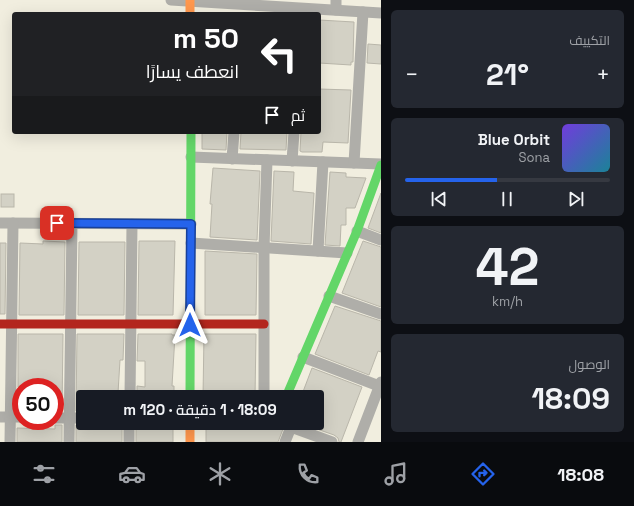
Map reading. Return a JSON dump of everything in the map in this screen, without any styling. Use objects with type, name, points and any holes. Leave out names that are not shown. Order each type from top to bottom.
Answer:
[{"type":"street","points":[[171,0],[300,11],[336,5],[363,12],[381,13]]},
{"type":"street","points":[[190,1],[190,12]]},
{"type":"street","points":[[354,163],[363,12]]},
{"type":"street","points":[[190,390],[191,134]]},
{"type":"street","points":[[232,159],[234,134]]},
{"type":"street","points":[[292,161],[294,134]]},
{"type":"street","points":[[191,157],[381,164],[357,231],[289,390]]},
{"type":"street","points":[[264,390],[264,248],[267,160]]},
{"type":"street","points":[[318,251],[323,162]]},
{"type":"street","points":[[0,223],[191,224]]},
{"type":"street","points":[[10,442],[13,223]]},
{"type":"street","points":[[69,442],[72,223]]},
{"type":"street","points":[[130,390],[132,224]]},
{"type":"street","points":[[357,231],[381,240]]},
{"type":"street","points":[[191,243],[347,253]]},
{"type":"street","points":[[329,296],[381,314]]},
{"type":"street","points":[[0,324],[264,324]]},
{"type":"street","points":[[303,357],[379,390],[358,442]]},
{"type":"street","points":[[64,418],[76,418]]},
{"type":"street","points":[[129,430],[129,442]]},
{"type":"street","points":[[190,430],[190,442]]},
{"type":"street","points":[[285,442],[288,430]]},
{"type":"street","points":[[302,430],[332,442]]},
{"type":"building","points":[[321,20],[354,22],[353,62],[351,62],[351,65],[321,63]]},
{"type":"building","points":[[368,44],[381,45],[381,64],[367,63]]},
{"type":"building","points":[[321,89],[351,90],[348,143],[323,142],[322,152],[300,151],[301,134],[321,134]]},
{"type":"building","points":[[202,134],[227,134],[226,150],[202,149]]},
{"type":"building","points":[[241,134],[287,134],[286,150],[240,149]]},
{"type":"building","points":[[213,168],[260,171],[257,240],[210,237],[212,204],[210,204]]},
{"type":"building","points":[[274,171],[294,172],[293,191],[314,193],[311,244],[271,241]]},
{"type":"building","points":[[330,172],[346,173],[346,177],[366,178],[355,208],[346,208],[346,225],[341,225],[340,246],[325,245]]},
{"type":"building","points":[[381,193],[381,233],[368,228]]},
{"type":"building","points":[[1,194],[14,194],[14,207],[1,207]]},
{"type":"building","points":[[43,241],[65,242],[64,315],[19,315],[20,243],[43,244]]},
{"type":"building","points":[[139,241],[175,241],[173,315],[138,315]]},
{"type":"building","points":[[363,241],[381,247],[381,307],[342,293]]},
{"type":"building","points":[[79,242],[125,242],[124,315],[78,315]]},
{"type":"building","points":[[0,243],[6,243],[5,314],[0,314]]},
{"type":"building","points":[[205,251],[257,254],[256,315],[205,315]]},
{"type":"building","points":[[335,306],[381,321],[381,352],[378,351],[369,375],[315,354]]},
{"type":"building","points":[[18,334],[63,334],[62,378],[18,378]]},
{"type":"building","points":[[77,334],[124,334],[123,360],[120,360],[118,390],[76,390]]},
{"type":"building","points":[[138,334],[175,335],[172,386],[174,386],[174,390],[137,390],[137,386],[145,387],[145,361],[137,361]]},
{"type":"building","points":[[204,334],[256,334],[255,390],[203,390]]},
{"type":"building","points":[[312,368],[362,387],[341,442],[339,442],[338,438],[334,435],[320,430],[324,430],[324,390],[304,390]]},
{"type":"building","points":[[17,430],[62,430],[62,442],[17,442]]},
{"type":"building","points":[[76,430],[122,430],[122,442],[76,442]]},
{"type":"building","points":[[136,430],[173,430],[173,442],[136,442]]},
{"type":"building","points":[[206,430],[283,430],[278,442],[206,442]]},
{"type":"traffic: fast","points":[[190,390],[191,134]]},
{"type":"traffic: fast","points":[[289,390],[357,231],[381,165]]},
{"type":"traffic: slow","points":[[190,0],[190,12]]},
{"type":"traffic: slow","points":[[190,430],[190,442]]},
{"type":"traffic: jam","points":[[0,324],[264,324]]},
{"type":"route","points":[[57,223],[191,224],[190,325]]}]
